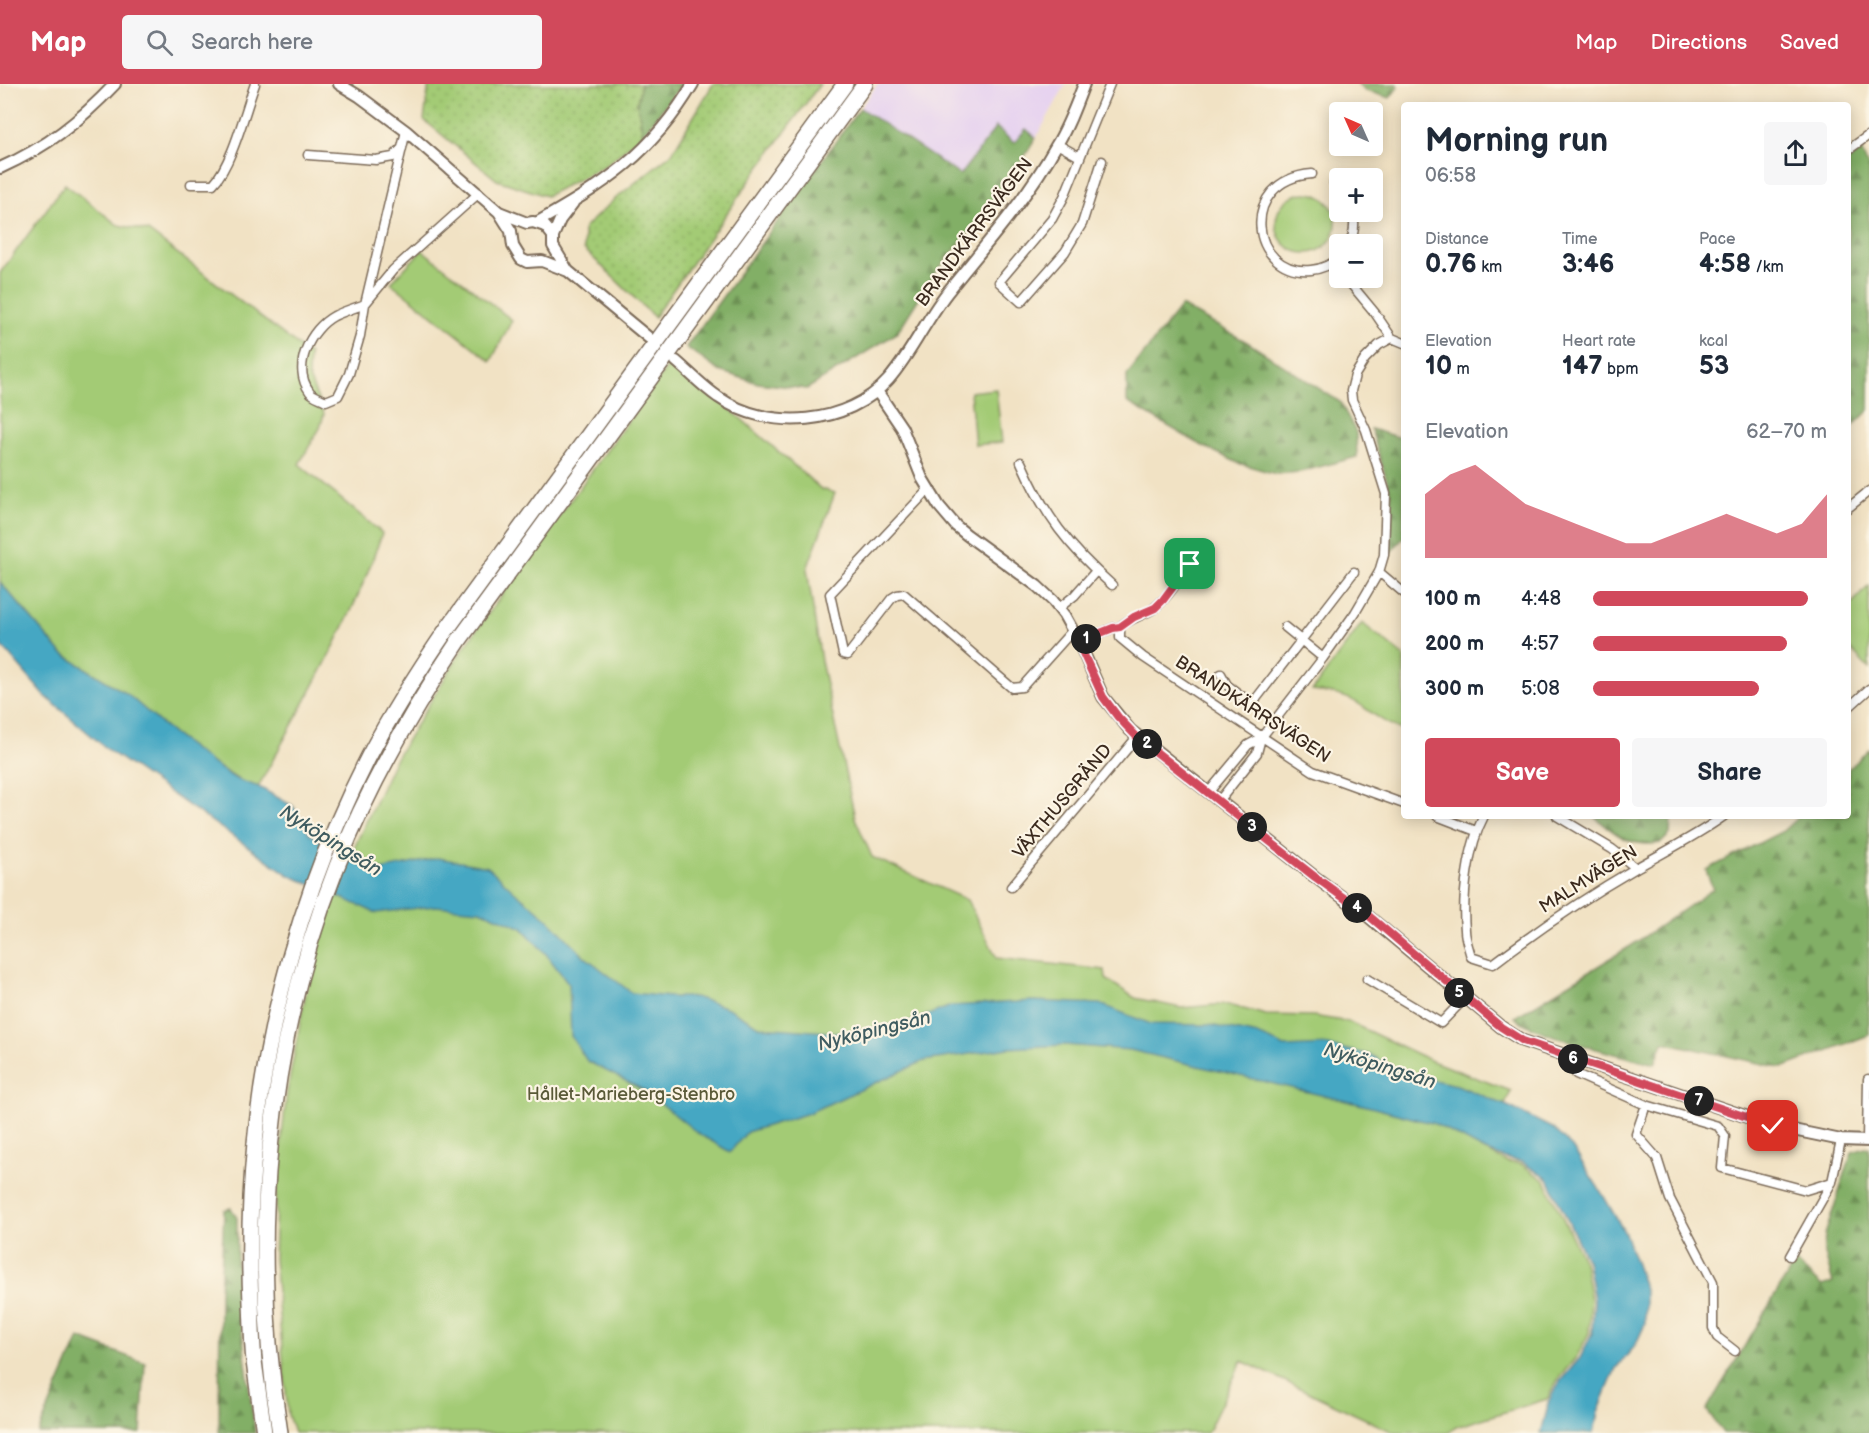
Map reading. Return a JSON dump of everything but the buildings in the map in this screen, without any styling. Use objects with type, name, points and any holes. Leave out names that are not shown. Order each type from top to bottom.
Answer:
[{"type":"highway","points":[[280,1433],[266,1313],[268,1156],[296,994],[336,867],[345,828],[369,756],[414,677],[441,638],[845,84]]},
{"type":"highway","points":[[264,1433],[254,1360],[249,1262],[249,1209],[260,1090],[280,990],[320,867],[429,686],[460,639],[865,84]]},
{"type":"street","points":[[0,168],[46,144],[68,129],[115,84]]},
{"type":"street","points":[[191,184],[213,184],[219,178],[255,84]]},
{"type":"street","points":[[339,84],[406,131],[499,212],[508,225],[513,246],[521,259],[534,263],[542,261],[551,253],[560,220],[577,199]]},
{"type":"street","points":[[513,239],[518,229],[577,199],[628,164],[649,144],[675,113],[693,84]]},
{"type":"street","name":"BRANDKÄRRSVÄGEN","points":[[676,361],[724,401],[753,413],[781,419],[805,420],[828,415],[845,409],[877,391],[900,365],[944,296],[1018,204],[1058,144],[1084,84]]},
{"type":"street","points":[[1102,161],[1082,224],[1065,252],[1021,302],[999,282],[1052,219],[1064,197],[1110,84]]},
{"type":"street","points":[[406,131],[365,304],[360,336],[349,374],[338,396],[326,401],[311,394],[304,380],[302,360],[316,331],[334,316],[365,304],[393,270],[479,193]]},
{"type":"street","points":[[1851,148],[1869,135]]},
{"type":"street","points":[[1058,144],[1080,157]]},
{"type":"street","points":[[308,155],[376,160],[393,157],[403,148]]},
{"type":"street","points":[[1312,174],[1287,179],[1274,188],[1262,208],[1260,231],[1270,252],[1289,267],[1304,270],[1329,266]]},
{"type":"street","points":[[499,212],[545,226],[568,271]]},
{"type":"street","points":[[542,261],[568,271],[649,338]]},
{"type":"street","points":[[1354,288],[1392,338],[1401,342]]},
{"type":"street","points":[[1219,801],[1257,753],[1261,738],[1355,613],[1379,572],[1384,555],[1386,494],[1366,430],[1352,400],[1351,391],[1355,375],[1365,359],[1379,345],[1392,338]]},
{"type":"street","points":[[877,391],[902,428],[928,490],[956,526],[1037,586],[1059,608],[1078,642],[1103,697],[1137,737],[1315,877],[1369,916],[1501,1027],[1523,1041],[1773,1126],[1841,1140],[1868,1141],[1868,1079]]},
{"type":"street","points":[[1021,462],[1039,500],[1057,528],[1079,556],[1112,585]]},
{"type":"street","points":[[928,490],[830,594],[843,654],[848,656],[892,598],[900,594],[904,594],[1012,688],[1022,687],[1072,631]]},
{"type":"street","points":[[1851,506],[1869,491]]},
{"type":"street","points":[[1078,642],[1120,627],[1134,617],[1149,611],[1163,600],[1190,564]]},
{"type":"street","points":[[1059,608],[1074,596],[1096,571]]},
{"type":"street","points":[[1221,674],[1227,685],[1252,704],[1354,572]]},
{"type":"street","points":[[1379,572],[1401,590]]},
{"type":"street","name":"BRANDKÄRRSVÄGEN","points":[[1120,627],[1118,634],[1123,642],[1261,738],[1313,771],[1401,803]]},
{"type":"street","points":[[1286,627],[1323,658]]},
{"type":"street","points":[[1851,705],[1869,689]]},
{"type":"street","name":"VÄXTHUSGRÄND","points":[[1011,887],[1137,737]]},
{"type":"street","points":[[1208,793],[1248,745],[1261,738]]},
{"type":"street","points":[[1445,819],[1476,831],[1482,819]]},
{"type":"street","points":[[1562,819],[1612,849],[1636,868]]},
{"type":"street","name":"MALMVÄGEN","points":[[1476,831],[1466,880],[1464,930],[1471,957],[1493,964],[1549,921],[1636,868],[1697,835],[1720,819]]},
{"type":"street","points":[[1367,979],[1441,1023],[1465,998]]},
{"type":"street","points":[[1576,1074],[1646,1105],[1718,1126],[1725,1136],[1722,1168],[1806,1190],[1832,1182]]},
{"type":"street","points":[[1646,1105],[1636,1134],[1658,1158],[1670,1199],[1713,1282],[1713,1328],[1716,1337],[1735,1351]]},
{"type":"street","points":[[1790,1256],[1832,1182],[1841,1140]]},
{"type":"shaded area","points":[[878,84],[1066,84],[1036,138],[1026,130],[1014,143],[996,127],[960,175],[860,108]]},
{"type":"green space","points":[[429,84],[641,84],[637,103],[643,134],[606,165],[546,196],[497,180],[424,120]]},
{"type":"green space","points":[[641,84],[682,84],[643,134],[637,103]]},
{"type":"green space","points":[[713,84],[820,84],[654,317],[584,249],[584,228],[615,199],[672,153]]},
{"type":"green space","points":[[1358,84],[1397,84],[1398,87],[1390,98],[1366,91]]},
{"type":"green space","points":[[860,108],[960,175],[996,127],[1014,143],[1026,129],[1036,138],[1005,188],[933,276],[897,333],[807,389],[758,383],[719,371],[686,347]]},
{"type":"green space","points":[[1861,150],[1869,169],[1869,410],[1851,428],[1851,158]]},
{"type":"green space","points":[[65,184],[118,225],[148,231],[309,354],[308,375],[324,414],[320,428],[299,464],[382,533],[370,567],[341,632],[256,791],[209,761],[173,734],[127,694],[61,653],[0,582],[0,273]]},
{"type":"green space","points":[[1300,193],[1312,193],[1328,201],[1329,222],[1336,222],[1334,234],[1329,234],[1328,245],[1312,253],[1300,253],[1284,245],[1276,229],[1276,217],[1284,201]]},
{"type":"green space","points":[[422,250],[512,320],[491,361],[391,283]]},
{"type":"green space","points":[[1181,306],[1247,342],[1340,402],[1356,432],[1357,457],[1300,472],[1276,474],[1238,463],[1199,444],[1127,402],[1127,375]]},
{"type":"green space","name":"Hållet-Marieberg-Stenbro","points":[[673,359],[821,489],[835,493],[807,569],[821,661],[855,818],[872,857],[967,900],[997,958],[1105,970],[1106,979],[1135,998],[1181,1008],[1225,1004],[1266,1015],[1313,1016],[1349,1022],[1432,1061],[1511,1091],[1483,1150],[1507,1162],[1521,1164],[1545,1181],[1584,1262],[1591,1299],[1589,1333],[1577,1356],[1559,1378],[1547,1399],[1456,1427],[1448,1433],[1395,1433],[1242,1361],[1207,1433],[294,1433],[288,1415],[274,1259],[277,1178],[287,1092],[305,997],[342,874],[394,761],[462,650]]},
{"type":"green space","points":[[996,389],[1002,442],[975,445],[970,392]]},
{"type":"green space","points":[[1371,429],[1401,438],[1401,540],[1387,556],[1391,494]]},
{"type":"green space","points":[[1869,586],[1869,669],[1851,650],[1851,604]]},
{"type":"green space","points":[[1362,623],[1401,654],[1401,730],[1350,699],[1312,691]]},
{"type":"green space","points":[[1869,749],[1869,1035],[1782,1068],[1663,1042],[1655,1064],[1560,1038],[1525,1024],[1515,1017],[1629,947],[1713,889],[1706,870],[1783,831],[1796,819],[1851,819],[1851,766]]},
{"type":"green space","points":[[1598,819],[1671,819],[1670,834],[1661,843],[1632,842]]},
{"type":"green space","points":[[1869,1147],[1869,1433],[1723,1433],[1707,1410],[1708,1407],[1795,1262],[1822,1286],[1833,1283],[1824,1250],[1825,1235],[1852,1152]]},
{"type":"green space","points":[[231,1208],[237,1218],[237,1293],[255,1433],[219,1433],[220,1293],[224,1210]]},
{"type":"green space","points":[[79,1338],[145,1363],[141,1433],[38,1433]]},
{"type":"water","name":"Nyköpingsån","points":[[0,582],[61,653],[127,694],[173,734],[236,779],[259,787],[293,806],[310,834],[352,861],[381,870],[438,858],[488,867],[547,918],[584,956],[632,993],[695,997],[728,1008],[761,1027],[839,1033],[910,1022],[951,1006],[1033,1001],[1100,1004],[1151,1024],[1210,1025],[1258,1035],[1285,1047],[1325,1045],[1370,1055],[1405,1074],[1457,1085],[1510,1107],[1552,1128],[1572,1147],[1625,1233],[1645,1290],[1645,1324],[1635,1346],[1616,1368],[1598,1412],[1594,1433],[1541,1433],[1550,1398],[1561,1380],[1580,1358],[1592,1333],[1594,1299],[1587,1261],[1548,1179],[1522,1162],[1483,1150],[1435,1124],[1359,1104],[1130,1050],[1064,1045],[1009,1048],[924,1061],[806,1114],[747,1132],[730,1152],[699,1134],[645,1091],[587,1061],[571,1036],[569,984],[522,928],[480,910],[435,906],[376,913],[289,875],[108,750],[44,695],[0,644]]},
{"type":"route","points":[[1190,564],[1155,608],[1134,617],[1120,627],[1078,642],[1109,707],[1137,737],[1315,877],[1369,916],[1465,998],[1501,1027],[1523,1041],[1773,1126]]}]
